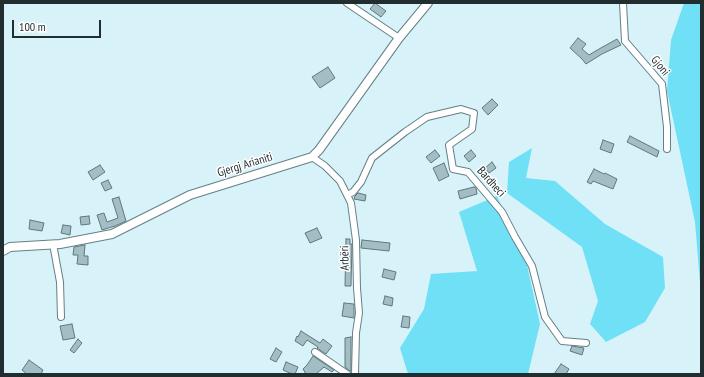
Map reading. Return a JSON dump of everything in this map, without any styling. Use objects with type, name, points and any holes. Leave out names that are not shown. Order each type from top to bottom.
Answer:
[{"type":"main road","points":[[312,157],[319,150],[399,38],[428,3]]},
{"type":"main road","name":"Gjergj Arianiti","points":[[3,251],[10,247],[53,244],[112,234],[190,195],[312,157]]},
{"type":"street","points":[[347,3],[399,38]]},
{"type":"street","name":"Gjoni","points":[[623,3],[625,41],[662,84],[668,149]]},
{"type":"street","name":"Bardheci","points":[[347,195],[353,192],[361,182],[372,158],[427,117],[461,109],[474,113],[472,129],[449,145],[453,170],[468,172],[502,212],[532,266],[545,317],[562,341],[586,343]]},
{"type":"street","name":"Arbëri","points":[[312,157],[325,166],[340,181],[350,203],[356,240],[356,288],[359,313],[356,333],[355,374]]},
{"type":"street","points":[[53,244],[60,282],[61,317]]},
{"type":"street","points":[[315,352],[347,374]]},
{"type":"shaded area","points":[[684,3],[701,3],[701,295],[695,222],[667,91],[671,40]]},
{"type":"shaded area","points":[[532,148],[526,178],[555,181],[605,224],[663,257],[665,288],[645,322],[606,342],[590,324],[598,301],[582,247],[507,193],[509,162]]},
{"type":"shaded area","points":[[497,196],[527,265],[540,324],[528,374],[408,374],[400,348],[424,309],[431,274],[477,271],[459,212]]},
{"type":"building","points":[[375,3],[386,11],[381,17],[370,9]]},
{"type":"building","points":[[578,38],[586,44],[582,49],[589,55],[617,39],[621,45],[586,64],[570,48]]},
{"type":"building","points":[[328,67],[335,78],[320,88],[312,77]]},
{"type":"building","points":[[492,99],[498,105],[488,115],[482,108]]},
{"type":"building","points":[[630,136],[659,151],[657,157],[627,142]]},
{"type":"building","points":[[603,140],[614,144],[611,153],[600,149]]},
{"type":"building","points":[[435,150],[440,156],[431,163],[426,157]]},
{"type":"building","points":[[471,150],[476,156],[469,162],[464,156]]},
{"type":"building","points":[[492,162],[496,168],[489,173],[485,168]]},
{"type":"building","points":[[444,163],[449,176],[439,181],[433,168]]},
{"type":"building","points":[[100,165],[105,172],[93,180],[88,172]]},
{"type":"building","points":[[594,169],[617,179],[613,189],[593,181],[591,184],[587,182]]},
{"type":"building","points":[[108,180],[112,188],[105,191],[101,183]]},
{"type":"building","points":[[474,187],[476,188],[477,194],[460,199],[458,191]]},
{"type":"building","points":[[358,193],[366,195],[365,201],[354,199]]},
{"type":"building","points":[[119,197],[126,221],[102,230],[97,215],[104,213],[107,222],[118,218],[112,199]]},
{"type":"building","points":[[89,216],[90,224],[81,225],[80,217]]},
{"type":"building","points":[[30,220],[44,223],[42,231],[29,229]]},
{"type":"building","points":[[63,225],[71,226],[70,235],[61,233]]},
{"type":"building","points":[[317,228],[322,238],[310,243],[305,233]]},
{"type":"building","points":[[346,239],[350,239],[350,244],[352,244],[351,286],[345,286]]},
{"type":"building","points":[[362,240],[390,243],[389,251],[361,248]]},
{"type":"building","points":[[85,245],[84,256],[88,256],[88,265],[77,264],[78,255],[73,255],[74,247]]},
{"type":"building","points":[[384,269],[396,272],[394,280],[382,277]]},
{"type":"building","points":[[385,296],[393,298],[392,306],[383,304]]},
{"type":"building","points":[[344,303],[354,304],[354,318],[342,316]]},
{"type":"building","points":[[403,316],[410,317],[409,328],[401,327]]},
{"type":"building","points":[[72,324],[75,338],[63,340],[60,326]]},
{"type":"building","points":[[301,331],[320,343],[323,339],[332,346],[326,354],[307,340],[303,346],[295,341]]},
{"type":"building","points":[[351,337],[350,371],[345,367],[345,338]]},
{"type":"building","points":[[78,339],[82,343],[74,353],[70,350]]},
{"type":"building","points":[[572,346],[584,348],[582,355],[570,351]]},
{"type":"building","points":[[276,348],[282,352],[276,362],[270,359]]},
{"type":"building","points":[[313,356],[334,370],[332,372],[324,367],[316,374],[306,374],[303,369]]},
{"type":"building","points":[[29,360],[43,370],[41,374],[27,374],[22,370]]},
{"type":"building","points":[[286,362],[298,367],[295,374],[283,370]]},
{"type":"building","points":[[561,364],[569,369],[566,374],[554,374]]}]
